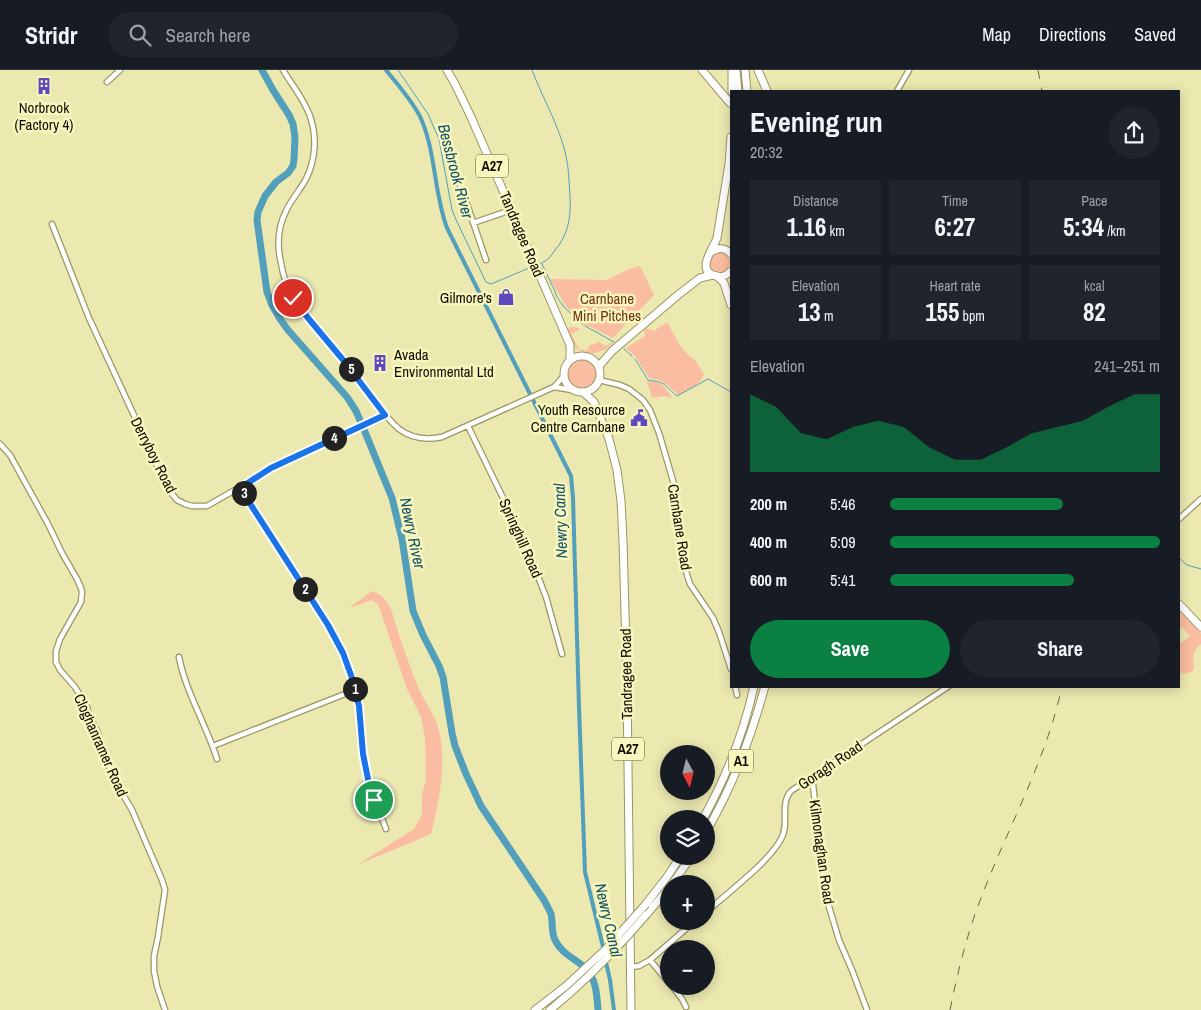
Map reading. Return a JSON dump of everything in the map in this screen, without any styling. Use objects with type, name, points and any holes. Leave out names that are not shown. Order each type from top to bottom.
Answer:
[{"type":"highway","name":"Tandragee Road","points":[[447,70],[468,110],[570,345],[579,356]]},
{"type":"highway","points":[[702,70],[730,103]]},
{"type":"highway","points":[[732,70],[732,90]]},
{"type":"highway","points":[[736,70],[738,90]]},
{"type":"highway","points":[[745,70],[747,90]]},
{"type":"highway","points":[[758,70],[768,90]]},
{"type":"highway","points":[[599,368],[612,351],[700,278],[706,265],[707,257],[717,238],[730,150]]},
{"type":"highway","points":[[710,253],[717,249],[730,247]]},
{"type":"highway","points":[[722,249],[730,253]]},
{"type":"highway","points":[[706,265],[724,283],[730,302]]},
{"type":"highway","points":[[700,278],[726,276],[730,272]]},
{"type":"highway","name":"Tandragee Road","points":[[570,345],[570,360]]},
{"type":"highway","points":[[570,360],[579,356],[602,356],[612,351]]},
{"type":"highway","points":[[588,357],[597,363],[600,374],[594,394],[594,402]]},
{"type":"highway","name":"A27","points":[[563,377],[565,367],[570,360]]},
{"type":"highway","points":[[563,377],[568,386],[577,392],[593,388],[598,382]]},
{"type":"highway","name":"Tandragee Road","points":[[583,392],[594,402],[604,427],[612,451],[622,507],[627,684],[631,1010]]},
{"type":"highway","points":[[1180,605],[1201,627]]},
{"type":"highway","name":"A1","points":[[708,810],[731,760],[748,712],[754,688]]},
{"type":"highway","name":"A1","points":[[715,816],[737,771],[752,732],[764,688]]},
{"type":"highway","points":[[535,1010],[566,986],[606,949],[646,904],[675,865]]},
{"type":"highway","points":[[550,1010],[596,970],[660,899]]},
{"type":"street","points":[[107,82],[120,70]]},
{"type":"street","points":[[283,70],[306,106],[314,137],[313,158],[310,168],[306,179],[286,210],[280,231],[280,255],[285,281],[299,308],[344,361],[385,415],[400,430],[408,434],[424,439],[434,439],[468,426],[554,387],[563,377]]},
{"type":"street","points":[[898,90],[908,70]]},
{"type":"street","points":[[458,178],[486,260]]},
{"type":"street","points":[[473,222],[511,210]]},
{"type":"street","name":"Derryboy Road","points":[[52,224],[88,318],[157,466],[172,495],[177,500],[192,506],[207,506],[271,468],[385,415]]},
{"type":"street","name":"Carnbane Road","points":[[598,382],[630,389],[643,400],[650,410],[659,433],[676,491],[676,516],[687,575],[690,584],[719,632],[730,665]]},
{"type":"street","points":[[554,387],[572,390]]},
{"type":"street","name":"Springhill Road","points":[[468,426],[526,545],[546,596],[562,654]]},
{"type":"street","name":"Cloghanramer Road","points":[[0,444],[10,455],[62,553],[78,579],[81,588],[81,602],[60,639],[56,651],[56,662],[87,707],[115,781],[132,810],[162,880],[165,890],[154,956],[154,971],[165,1010]]},
{"type":"street","points":[[240,488],[343,653],[359,706],[366,771],[374,800],[386,829]]},
{"type":"street","points":[[1180,518],[1201,499]]},
{"type":"street","points":[[179,657],[192,700],[217,759]]},
{"type":"street","points":[[736,688],[737,695]]},
{"type":"street","name":"Goragh Road","points":[[715,904],[771,854],[781,840],[784,833],[785,798],[793,789],[945,688]]},
{"type":"street","points":[[213,746],[355,690]]},
{"type":"street","name":"Kilmonaghan Road","points":[[810,778],[813,785],[827,900],[839,940],[867,1010]]},
{"type":"street","points":[[630,967],[639,966],[650,960],[685,930]]},
{"type":"street","points":[[650,960],[660,972]]},
{"type":"street","points":[[679,995],[686,1007]]},
{"type":"green space","points":[[719,252],[727,256],[730,262],[728,268],[721,274],[711,271],[709,260],[710,257]]},
{"type":"green space","name":"Carnbane Mini Pitches","points":[[640,266],[654,295],[637,313],[640,321],[638,323],[630,319],[613,338],[586,325],[583,326],[566,306],[551,281],[551,279],[607,280],[629,269]]},
{"type":"green space","name":"Carnbane Mini Pitches","points":[[667,322],[679,344],[695,360],[704,374],[697,384],[678,395],[672,388],[658,380],[649,378],[635,356],[626,348],[645,336],[644,330],[646,328],[654,331]]},
{"type":"green space","points":[[571,327],[580,329],[571,334],[579,349],[586,351],[591,344],[594,345],[597,342],[606,346],[613,343],[599,352],[587,353],[577,349],[574,345],[568,329]]},
{"type":"green space","points":[[582,359],[588,360],[596,368],[596,380],[588,388],[582,389],[576,388],[568,380],[567,374],[568,368],[576,360]]},
{"type":"green space","points":[[647,381],[662,385],[672,398],[666,396],[652,398]]},
{"type":"green space","points":[[372,591],[383,598],[391,609],[415,679],[435,720],[441,744],[442,770],[437,809],[431,834],[357,865],[414,829],[422,815],[422,794],[426,780],[425,738],[421,717],[407,689],[378,604],[372,600],[349,608]]},
{"type":"green space","points":[[1180,611],[1201,633],[1201,644],[1195,650],[1193,656],[1194,670],[1185,674],[1180,672],[1180,643],[1190,636],[1182,627],[1180,628]]},
{"type":"waterway","name":"Newry River","points":[[262,70],[289,115],[295,137],[293,166],[288,173],[276,182],[265,196],[258,212],[257,220],[267,292],[272,305],[288,330],[347,397],[356,411],[392,498],[402,539],[413,611],[443,677],[455,746],[466,774],[481,806],[544,900],[551,914],[553,934],[558,945],[584,967],[591,976],[595,987],[598,1010]]},
{"type":"waterway","name":"Newry Canal","points":[[386,70],[406,95],[422,121],[427,134],[447,228],[571,476],[585,872],[604,951]]},
{"type":"waterway","name":"Bessbrook River","points":[[398,70],[428,114],[439,139],[452,210],[486,282],[491,284],[534,266]]},
{"type":"waterway","name":"Bessbrook River","points":[[532,70],[562,141],[568,169],[570,203],[569,222],[562,240],[550,257],[538,265]]},
{"type":"waterway","points":[[542,264],[557,297],[564,307],[582,324]]},
{"type":"waterway","points":[[585,326],[614,342]]},
{"type":"waterway","points":[[624,349],[632,356]]},
{"type":"waterway","points":[[635,359],[648,380],[662,383],[677,396],[708,379],[730,391]]},
{"type":"waterway","points":[[1180,559],[1187,565],[1201,569]]},
{"type":"waterway","name":"Newry Canal","points":[[605,958],[614,1010]]},
{"type":"railway","points":[[1038,70],[1042,90]]},
{"type":"railway","points":[[950,1010],[960,965],[973,921],[1047,739],[1061,688]]},
{"type":"place","name":"Norbrook (Factory 4)","points":[[44,86]]},
{"type":"place","name":"Gilmore's","points":[[506,297]]},
{"type":"place","name":"Avada Environmental Ltd","points":[[380,363]]},
{"type":"place","name":"Youth Resource Centre Carnbane","points":[[639,418]]},
{"type":"route","points":[[293,298],[385,415],[271,468],[240,488],[328,625],[343,653],[359,706],[363,754],[374,800]]}]
